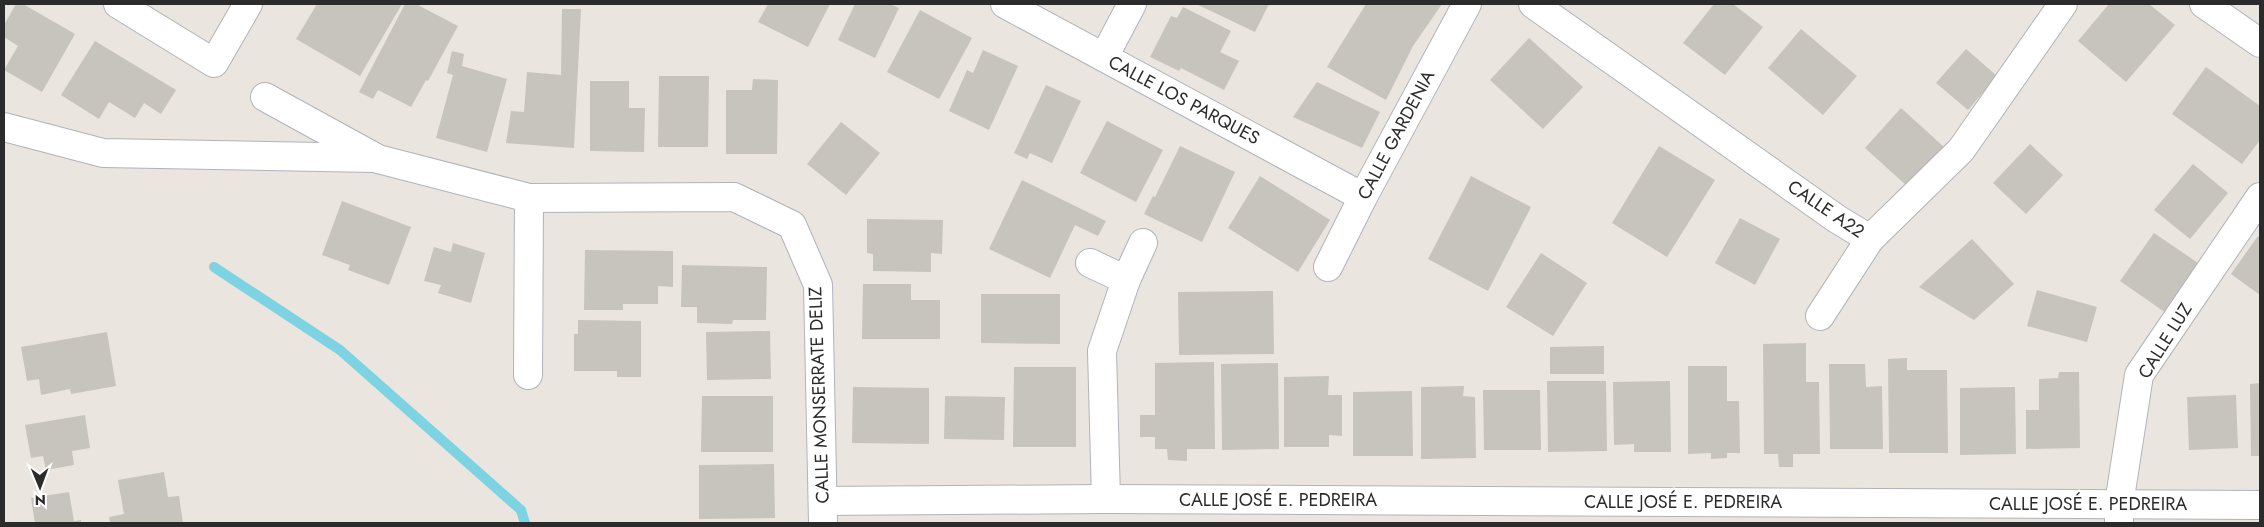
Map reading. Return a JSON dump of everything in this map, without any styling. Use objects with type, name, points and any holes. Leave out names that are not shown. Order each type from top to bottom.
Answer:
[{"type":"street","points":[[118,4],[214,63],[248,4]]},
{"type":"street","name":"CALLE LOS PARQUES","points":[[1005,4],[1363,197]]},
{"type":"street","points":[[1104,57],[1132,4]]},
{"type":"street","name":"CALLE GARDENIA","points":[[1328,266],[1467,4]]},
{"type":"street","name":"CALLE A22","points":[[1533,4],[1837,219],[1870,239],[1961,150],[2064,4]]},
{"type":"street","points":[[2204,4],[2260,43]]},
{"type":"street","name":"CALLE MONSERRATE DELIZ","points":[[265,97],[378,159],[529,198],[734,197],[792,225],[818,285],[823,512]]},
{"type":"street","points":[[4,127],[103,152],[378,159]]},
{"type":"street","name":"CALLE LUZ","points":[[2119,514],[2139,375],[2260,197]]},
{"type":"street","points":[[528,375],[529,198]]},
{"type":"street","points":[[1820,316],[1870,239]]},
{"type":"street","points":[[1106,499],[1102,351],[1126,280],[1143,243]]},
{"type":"street","points":[[1090,262],[1126,280]]},
{"type":"street","name":"CALLE JOSÉ E. PEDREIRA","points":[[823,512],[1106,499],[2119,514],[2260,505]]},
{"type":"building","points":[[16,4],[23,4],[75,34],[42,92],[4,70],[18,46],[4,37],[4,25]]},
{"type":"building","points":[[317,4],[402,4],[360,76],[296,39]]},
{"type":"building","points":[[405,4],[416,4],[458,26],[428,81],[426,80],[411,107],[378,90],[373,99],[359,92]]},
{"type":"building","points":[[768,4],[830,4],[808,47],[758,22]]},
{"type":"building","points":[[855,4],[890,4],[899,8],[875,58],[838,40]]},
{"type":"building","points":[[1196,4],[1269,4],[1255,32]]},
{"type":"building","points":[[1366,4],[1442,4],[1413,46],[1386,100],[1327,67]]},
{"type":"building","points":[[1714,4],[1733,4],[1763,27],[1725,75],[1683,43]]},
{"type":"building","points":[[2109,4],[2149,4],[2175,25],[2126,82],[2078,41]]},
{"type":"building","points":[[1183,7],[1231,31],[1220,52],[1239,61],[1224,90],[1181,68],[1179,71],[1150,57],[1171,16],[1177,18]]},
{"type":"building","points":[[562,9],[581,9],[574,148],[506,143],[511,111],[524,112],[527,72],[561,75]]},
{"type":"building","points":[[920,10],[972,38],[939,99],[887,72]]},
{"type":"building","points":[[1801,29],[1857,76],[1823,115],[1768,68]]},
{"type":"building","points":[[1529,38],[1583,87],[1543,129],[1490,80]]},
{"type":"building","points":[[95,41],[176,90],[161,114],[144,103],[135,118],[109,102],[99,119],[61,95]]},
{"type":"building","points":[[1966,49],[1997,76],[1968,110],[1936,83]]},
{"type":"building","points":[[983,50],[1018,66],[989,130],[949,111],[967,70],[973,73]]},
{"type":"building","points":[[452,51],[464,54],[462,66],[507,79],[487,152],[436,138],[453,75],[447,73]]},
{"type":"building","points":[[2206,67],[2260,106],[2260,140],[2242,164],[2172,114]]},
{"type":"building","points":[[659,76],[709,76],[708,147],[658,147]]},
{"type":"building","points":[[753,79],[778,80],[777,154],[726,154],[726,90],[752,90]]},
{"type":"building","points":[[590,81],[629,81],[629,108],[645,108],[644,152],[590,151]]},
{"type":"building","points":[[1317,82],[1380,112],[1362,148],[1293,117]]},
{"type":"building","points":[[1046,85],[1081,101],[1052,163],[1030,153],[1027,159],[1014,153]]},
{"type":"building","points":[[1901,108],[1944,147],[1908,187],[1865,148]]},
{"type":"building","points":[[1107,121],[1163,150],[1136,202],[1080,173]]},
{"type":"building","points":[[841,122],[880,153],[846,195],[807,164]]},
{"type":"building","points":[[2030,144],[2063,175],[2026,214],[1993,183]]},
{"type":"building","points":[[1180,146],[1235,172],[1202,242],[1144,214],[1153,196],[1155,197]]},
{"type":"building","points":[[1659,146],[1715,180],[1667,257],[1612,223]]},
{"type":"building","points":[[2193,164],[2228,193],[2190,239],[2154,210]]},
{"type":"building","points":[[1260,176],[1330,220],[1298,272],[1228,228]]},
{"type":"building","points":[[1471,176],[1531,207],[1488,291],[1428,259]]},
{"type":"building","points":[[1022,180],[1106,221],[1098,236],[1075,225],[1050,278],[989,249]]},
{"type":"building","points":[[342,201],[411,227],[389,285],[348,270],[350,265],[322,255]]},
{"type":"building","points":[[1740,218],[1780,239],[1755,285],[1715,263]]},
{"type":"building","points":[[867,219],[943,220],[942,254],[931,253],[931,272],[873,271],[873,254],[867,253]]},
{"type":"building","points":[[2154,233],[2201,265],[2166,313],[2120,281]]},
{"type":"building","points":[[2258,236],[2260,238],[2260,295],[2231,274]]},
{"type":"building","points":[[1972,239],[2014,284],[1974,320],[1919,287]]},
{"type":"building","points":[[453,243],[485,253],[471,303],[438,293],[441,285],[424,281],[434,247],[451,252]]},
{"type":"building","points":[[585,250],[673,251],[673,287],[658,286],[658,304],[623,304],[623,310],[584,310]]},
{"type":"building","points":[[1541,253],[1587,283],[1553,336],[1506,307]]},
{"type":"building","points":[[682,265],[767,267],[766,320],[733,320],[732,324],[697,323],[697,307],[681,307]]},
{"type":"building","points":[[863,284],[911,284],[911,300],[940,300],[940,339],[862,339]]},
{"type":"building","points":[[2037,290],[2097,307],[2087,342],[2027,326]]},
{"type":"building","points":[[1273,291],[1274,354],[1179,355],[1178,292]]},
{"type":"building","points":[[981,294],[1060,294],[1060,344],[981,343]]},
{"type":"building","points":[[578,320],[641,321],[641,377],[617,377],[617,371],[574,371],[574,334],[578,334]]},
{"type":"building","points":[[770,331],[771,379],[707,380],[706,332]]},
{"type":"building","points":[[107,332],[116,386],[71,394],[70,389],[41,395],[39,379],[27,381],[21,347]]},
{"type":"building","points":[[1806,343],[1806,382],[1819,382],[1820,454],[1793,454],[1793,467],[1779,467],[1778,454],[1764,454],[1763,344]]},
{"type":"building","points":[[1604,346],[1604,374],[1550,374],[1550,347]]},
{"type":"building","points":[[1907,358],[1907,370],[1947,370],[1948,453],[1889,453],[1888,359]]},
{"type":"building","points":[[1214,362],[1215,449],[1187,449],[1187,461],[1168,460],[1167,449],[1155,449],[1155,437],[1140,437],[1140,415],[1155,415],[1155,363]]},
{"type":"building","points":[[1278,363],[1279,449],[1222,450],[1221,364]]},
{"type":"building","points":[[1829,364],[1865,364],[1866,387],[1882,386],[1883,449],[1830,449]]},
{"type":"building","points":[[1688,366],[1727,366],[1727,401],[1739,401],[1740,453],[1727,453],[1727,458],[1711,459],[1711,453],[1688,454]]},
{"type":"building","points":[[1014,367],[1076,367],[1076,447],[1013,447]]},
{"type":"building","points":[[2059,372],[2079,372],[2080,448],[2026,449],[2026,410],[2039,410],[2039,379],[2058,378]]},
{"type":"building","points":[[1329,376],[1328,395],[1342,395],[1342,436],[1329,435],[1329,447],[1284,447],[1284,377]]},
{"type":"building","points":[[1547,381],[1606,381],[1607,451],[1548,452]]},
{"type":"building","points":[[1670,381],[1671,452],[1634,452],[1634,444],[1614,445],[1613,382]]},
{"type":"building","points":[[2260,383],[2260,456],[2251,456],[2250,384]]},
{"type":"building","points":[[1464,386],[1463,396],[1475,397],[1476,458],[1421,459],[1421,387]]},
{"type":"building","points":[[853,387],[929,388],[929,444],[852,443]]},
{"type":"building","points":[[2015,387],[2016,454],[1960,455],[1960,388]]},
{"type":"building","points":[[1483,390],[1540,390],[1541,450],[1484,450]]},
{"type":"building","points":[[1412,391],[1413,456],[1353,456],[1353,392]]},
{"type":"building","points":[[2236,395],[2238,448],[2189,450],[2187,397]]},
{"type":"building","points":[[702,396],[773,396],[773,452],[701,452]]},
{"type":"building","points":[[945,396],[1005,397],[1004,440],[944,439]]},
{"type":"building","points":[[85,415],[90,448],[72,451],[74,465],[46,470],[43,456],[31,458],[25,425]]},
{"type":"building","points":[[774,464],[775,518],[699,519],[699,465]]},
{"type":"building","points":[[164,472],[168,497],[179,496],[183,523],[110,523],[109,517],[124,514],[118,480]]},
{"type":"building","points":[[69,492],[74,521],[81,520],[81,523],[35,523],[31,498]]},
{"type":"waterway","points":[[214,267],[340,350],[521,510],[525,523]]}]
